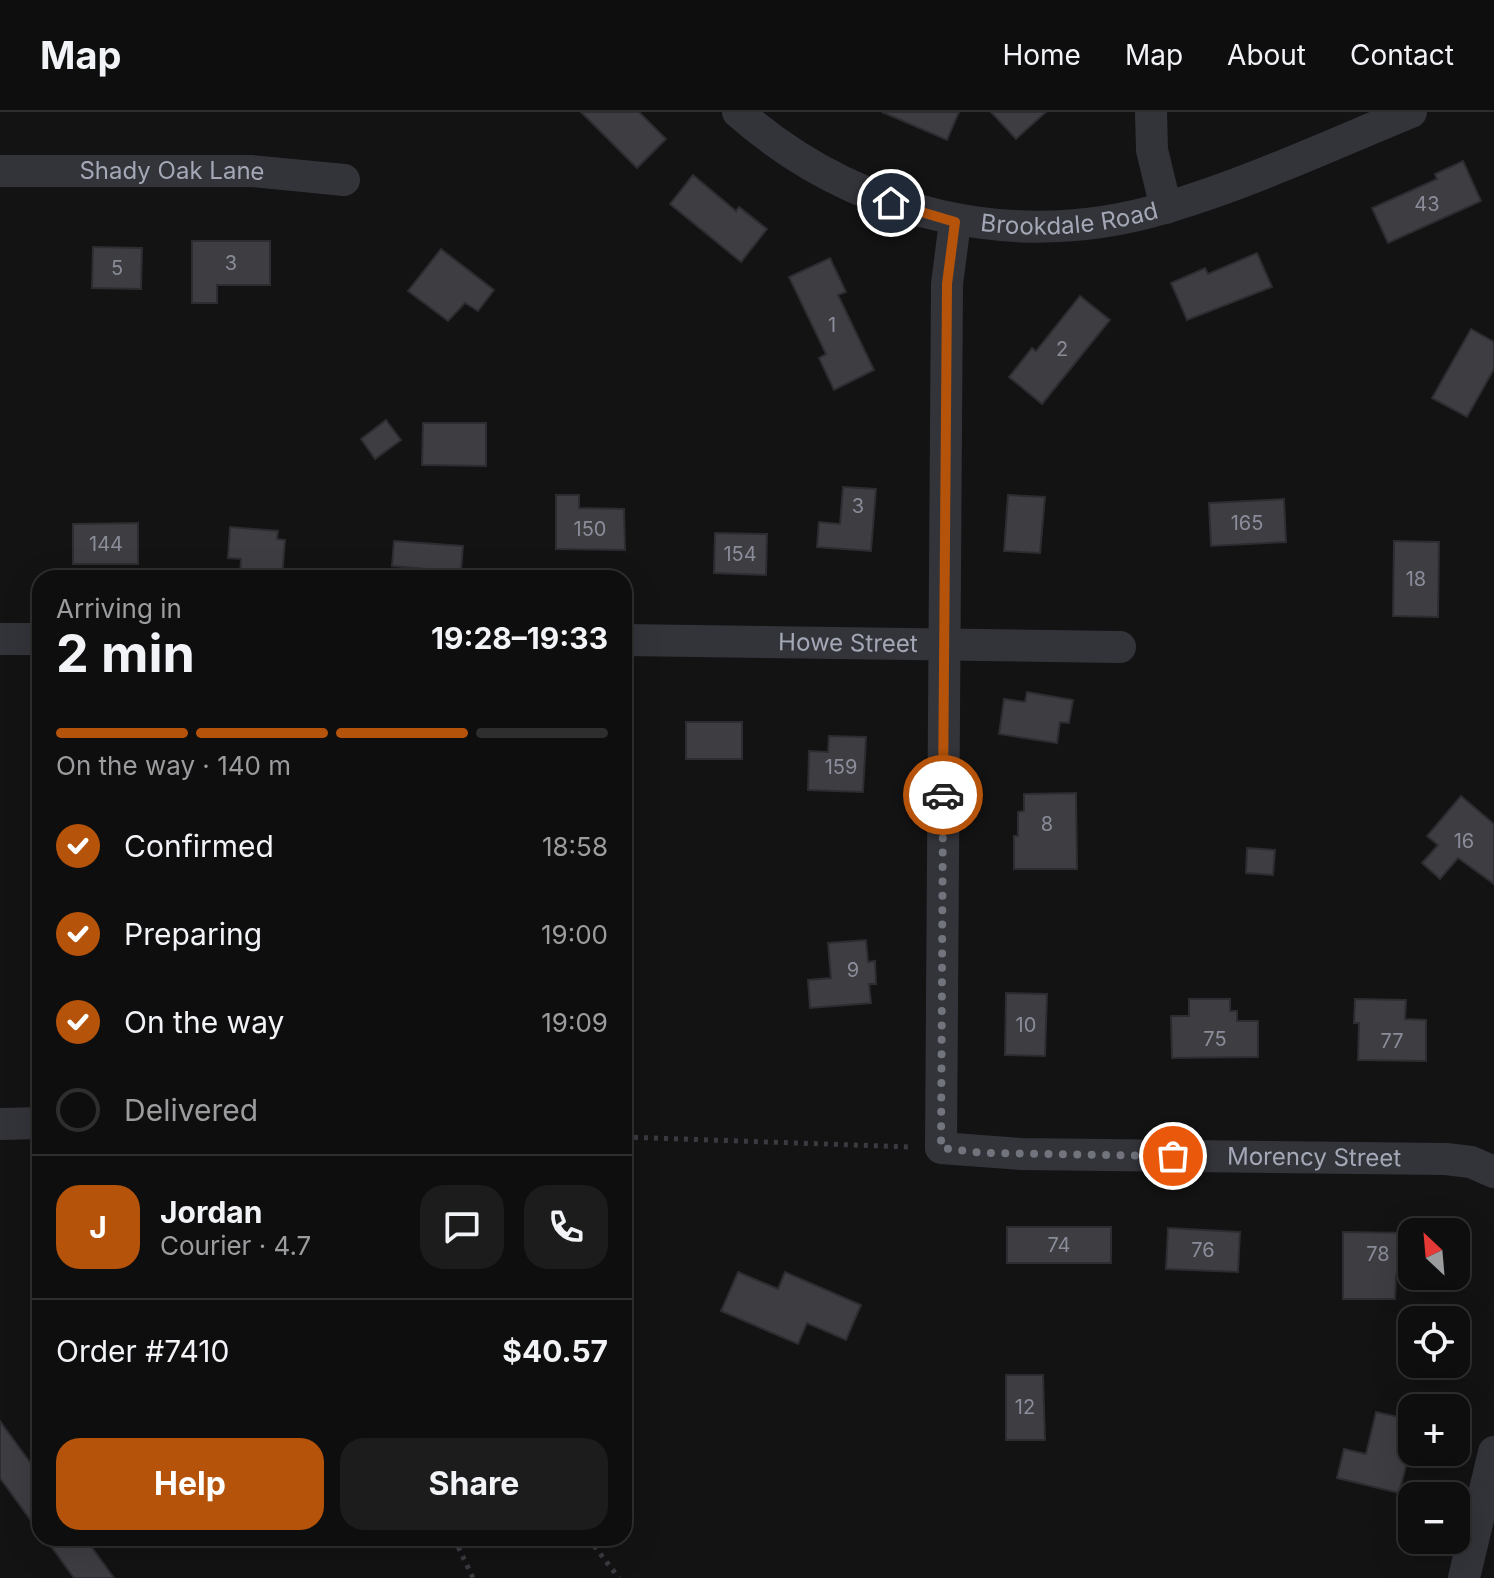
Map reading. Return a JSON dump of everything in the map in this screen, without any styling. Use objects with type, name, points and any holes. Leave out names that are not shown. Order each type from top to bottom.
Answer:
[{"type":"street","name":"Brookdale Road","points":[[738,112],[794,156],[833,177],[912,211],[955,222],[1047,228],[1166,208],[1411,112]]},
{"type":"street","points":[[1151,112],[1152,150],[1166,208]]},
{"type":"street","name":"Shady Oak Lane","points":[[0,171],[251,171],[344,180]]},
{"type":"street","points":[[941,1148],[947,284],[955,222]]},
{"type":"street","points":[[0,639],[32,639]]},
{"type":"street","name":"Howe Street","points":[[632,640],[1120,647]]},
{"type":"street","points":[[0,1124],[32,1123]]},
{"type":"street","name":"Morency Street","points":[[941,1148],[1009,1154],[1446,1159],[1471,1162],[1494,1172]]},
{"type":"street","points":[[1464,1578],[1494,1452]]},
{"type":"path","points":[[632,1137],[941,1148]]},
{"type":"path","points":[[458,1546],[473,1578]]},
{"type":"path","points":[[594,1546],[619,1578]]},
{"type":"building","points":[[581,112],[639,112],[666,139],[637,168]]},
{"type":"building","points":[[882,112],[959,112],[947,140]]},
{"type":"building","points":[[991,112],[1046,112],[1016,139]]},
{"type":"building","points":[[1463,161],[1481,201],[1388,243],[1372,208],[1437,179],[1435,174]]},
{"type":"building","points":[[693,175],[736,211],[739,207],[767,229],[741,262],[670,204]]},
{"type":"building","points":[[192,241],[270,241],[270,285],[217,285],[217,303],[192,303]]},
{"type":"building","points":[[93,247],[142,248],[141,289],[92,288]]},
{"type":"building","points":[[441,249],[494,290],[478,311],[465,303],[448,321],[408,291]]},
{"type":"building","points":[[1257,253],[1272,287],[1187,320],[1171,283],[1205,268],[1208,274]]},
{"type":"building","points":[[830,258],[846,292],[838,295],[874,370],[834,390],[819,358],[826,354],[789,277]]},
{"type":"building","points":[[1080,296],[1110,320],[1042,404],[1009,377],[1032,348],[1036,351]]},
{"type":"building","points":[[1471,329],[1494,342],[1494,369],[1467,417],[1432,398]]},
{"type":"building","points":[[386,420],[401,440],[375,459],[361,439]]},
{"type":"building","points":[[423,423],[486,423],[486,466],[422,465]]},
{"type":"building","points":[[843,487],[876,489],[871,551],[817,547],[819,522],[840,524]]},
{"type":"building","points":[[556,495],[579,495],[579,508],[624,509],[625,550],[556,549]]},
{"type":"building","points":[[1008,495],[1045,497],[1040,553],[1004,551]]},
{"type":"building","points":[[1284,499],[1286,542],[1211,546],[1209,503]]},
{"type":"building","points":[[138,523],[138,564],[73,564],[73,524]]},
{"type":"building","points":[[230,527],[278,531],[277,539],[285,540],[283,570],[240,570],[241,559],[228,558]]},
{"type":"building","points":[[715,533],[767,534],[766,575],[714,573]]},
{"type":"building","points":[[394,541],[463,546],[461,570],[392,566]]},
{"type":"building","points":[[1394,541],[1439,542],[1438,617],[1393,616]]},
{"type":"building","points":[[1027,692],[1073,700],[1069,723],[1060,722],[1057,743],[999,734],[1004,699],[1025,702]]},
{"type":"building","points":[[686,722],[742,722],[742,759],[686,759]]},
{"type":"building","points":[[829,736],[866,737],[863,792],[808,790],[809,751],[828,752]]},
{"type":"building","points":[[1076,793],[1077,869],[1014,869],[1014,836],[1018,836],[1018,812],[1024,811],[1024,794]]},
{"type":"building","points":[[1461,796],[1494,824],[1494,884],[1458,858],[1440,879],[1422,863],[1438,845],[1427,836]]},
{"type":"building","points":[[1247,848],[1275,850],[1273,875],[1246,873]]},
{"type":"building","points":[[866,940],[868,962],[875,961],[876,984],[869,984],[871,1003],[810,1008],[808,980],[831,978],[828,943]]},
{"type":"building","points":[[1006,993],[1047,994],[1045,1056],[1005,1055]]},
{"type":"building","points":[[1189,999],[1230,999],[1230,1011],[1237,1011],[1237,1021],[1258,1021],[1258,1057],[1172,1058],[1171,1016],[1189,1016]]},
{"type":"building","points":[[1355,999],[1406,1000],[1405,1019],[1426,1020],[1426,1061],[1358,1060],[1359,1023],[1354,1023]]},
{"type":"building","points":[[1007,1227],[1111,1227],[1111,1263],[1007,1263]]},
{"type":"building","points":[[1168,1228],[1240,1232],[1238,1272],[1166,1269]]},
{"type":"building","points":[[1343,1232],[1398,1233],[1395,1299],[1343,1299]]},
{"type":"building","points":[[738,1272],[778,1289],[785,1272],[861,1305],[846,1340],[807,1323],[798,1344],[721,1311]]},
{"type":"building","points":[[1006,1375],[1043,1375],[1045,1440],[1006,1440]]},
{"type":"building","points":[[1376,1412],[1398,1417],[1398,1466],[1406,1466],[1402,1482],[1398,1482],[1398,1493],[1337,1478],[1344,1449],[1366,1454]]},
{"type":"building","points":[[0,1421],[32,1465],[32,1522],[0,1478]]},
{"type":"building","points":[[51,1546],[91,1546],[114,1578],[74,1578]]},
{"type":"way so far","points":[[943,795],[941,1148],[983,1153],[1173,1156]]},
{"type":"route","points":[[891,203],[955,222],[947,284],[943,795]]}]
